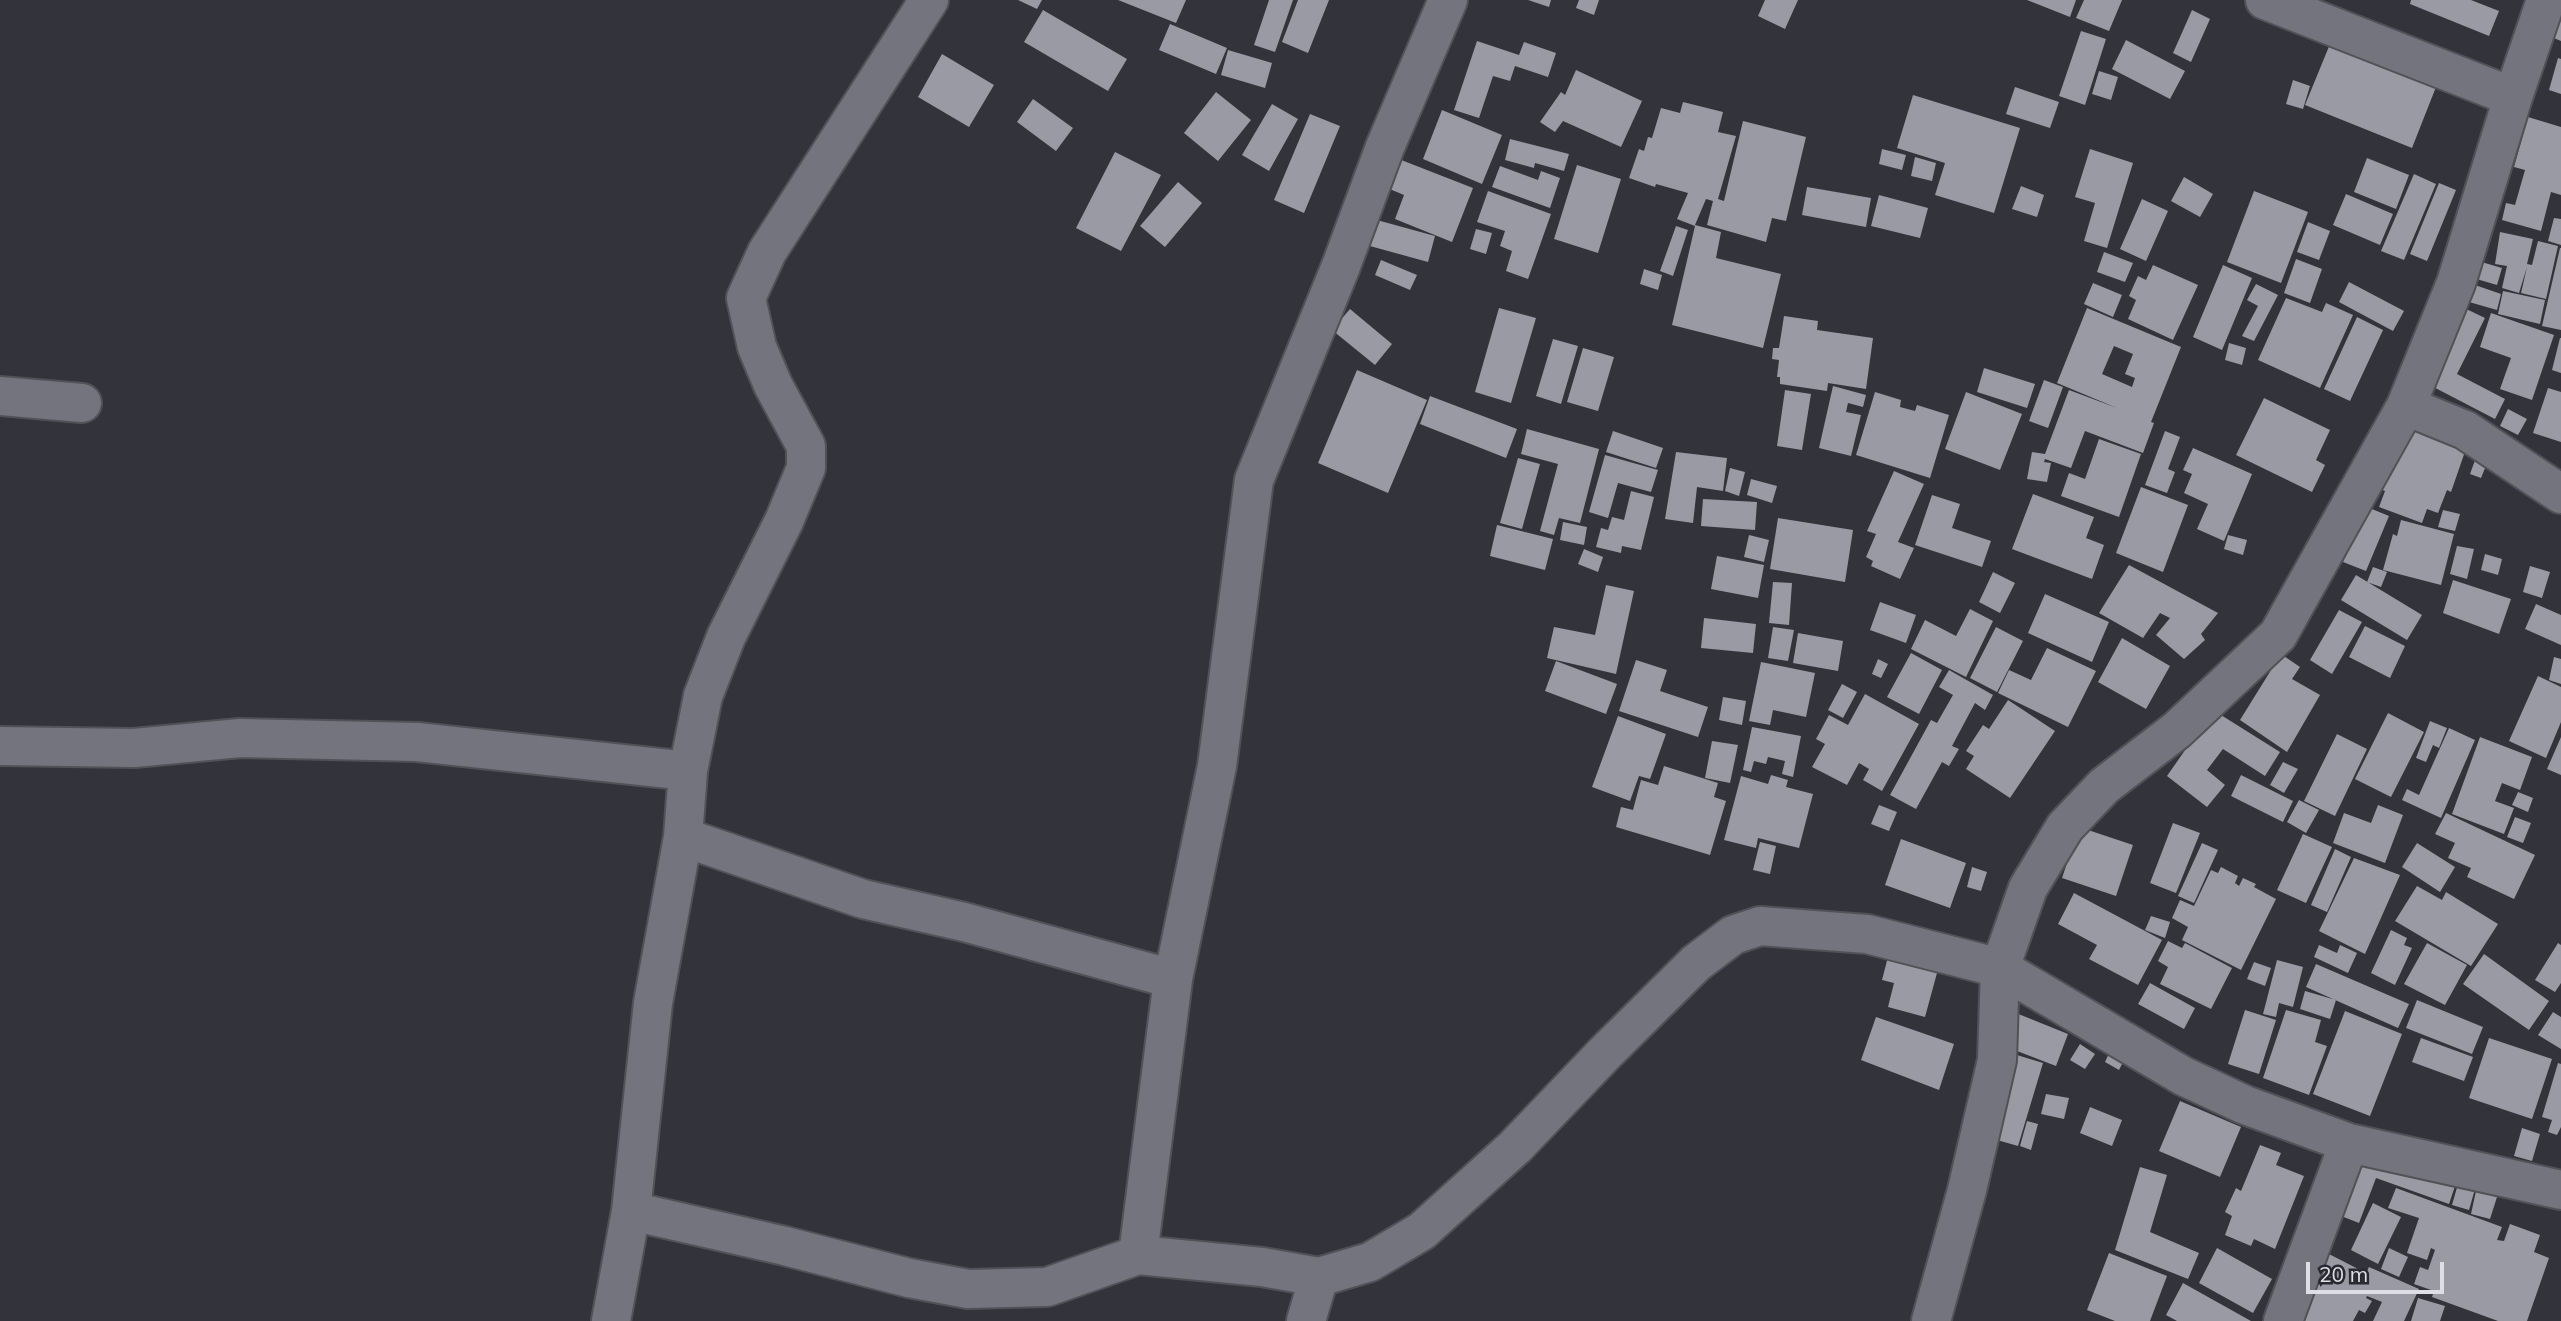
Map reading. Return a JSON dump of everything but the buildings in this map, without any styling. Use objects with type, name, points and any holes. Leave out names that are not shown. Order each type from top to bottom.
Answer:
[{"type":"street","points":[[611,1321],[631,1211],[653,1003],[682,837],[688,771],[704,696],[726,637],[784,521],[806,468],[806,446],[773,385],[757,346],[746,298],[767,252],[929,0]]},
{"type":"street","points":[[1138,1255],[1173,979],[1217,766],[1254,480],[1341,266],[1385,147],[1448,0]]},
{"type":"street","points":[[2265,0],[2513,97]]},
{"type":"street","points":[[1931,1321],[1967,1190],[1997,1060],[2000,968],[2028,888],[2064,827],[2104,786],[2177,730],[2278,635],[2406,407],[2456,283],[2546,0]]},
{"type":"street","points":[[0,396],[82,403]]},
{"type":"street","points":[[2406,407],[2465,430],[2561,494]]},
{"type":"street","points":[[0,746],[134,748],[240,738],[417,742],[688,771]]},
{"type":"street","points":[[682,837],[863,899],[964,922],[1173,979]]},
{"type":"street","points":[[631,1211],[909,1278],[968,1289],[1047,1287],[1138,1255],[1262,1267],[1319,1277],[1370,1262],[1422,1231],[1515,1147],[1696,963],[1732,935],[1760,926],[1867,934],[2000,968],[2183,1076],[2245,1105],[2349,1143],[2561,1190]]},
{"type":"street","points":[[2283,1321],[2349,1143]]},
{"type":"street","points":[[1306,1321],[1319,1277]]}]
